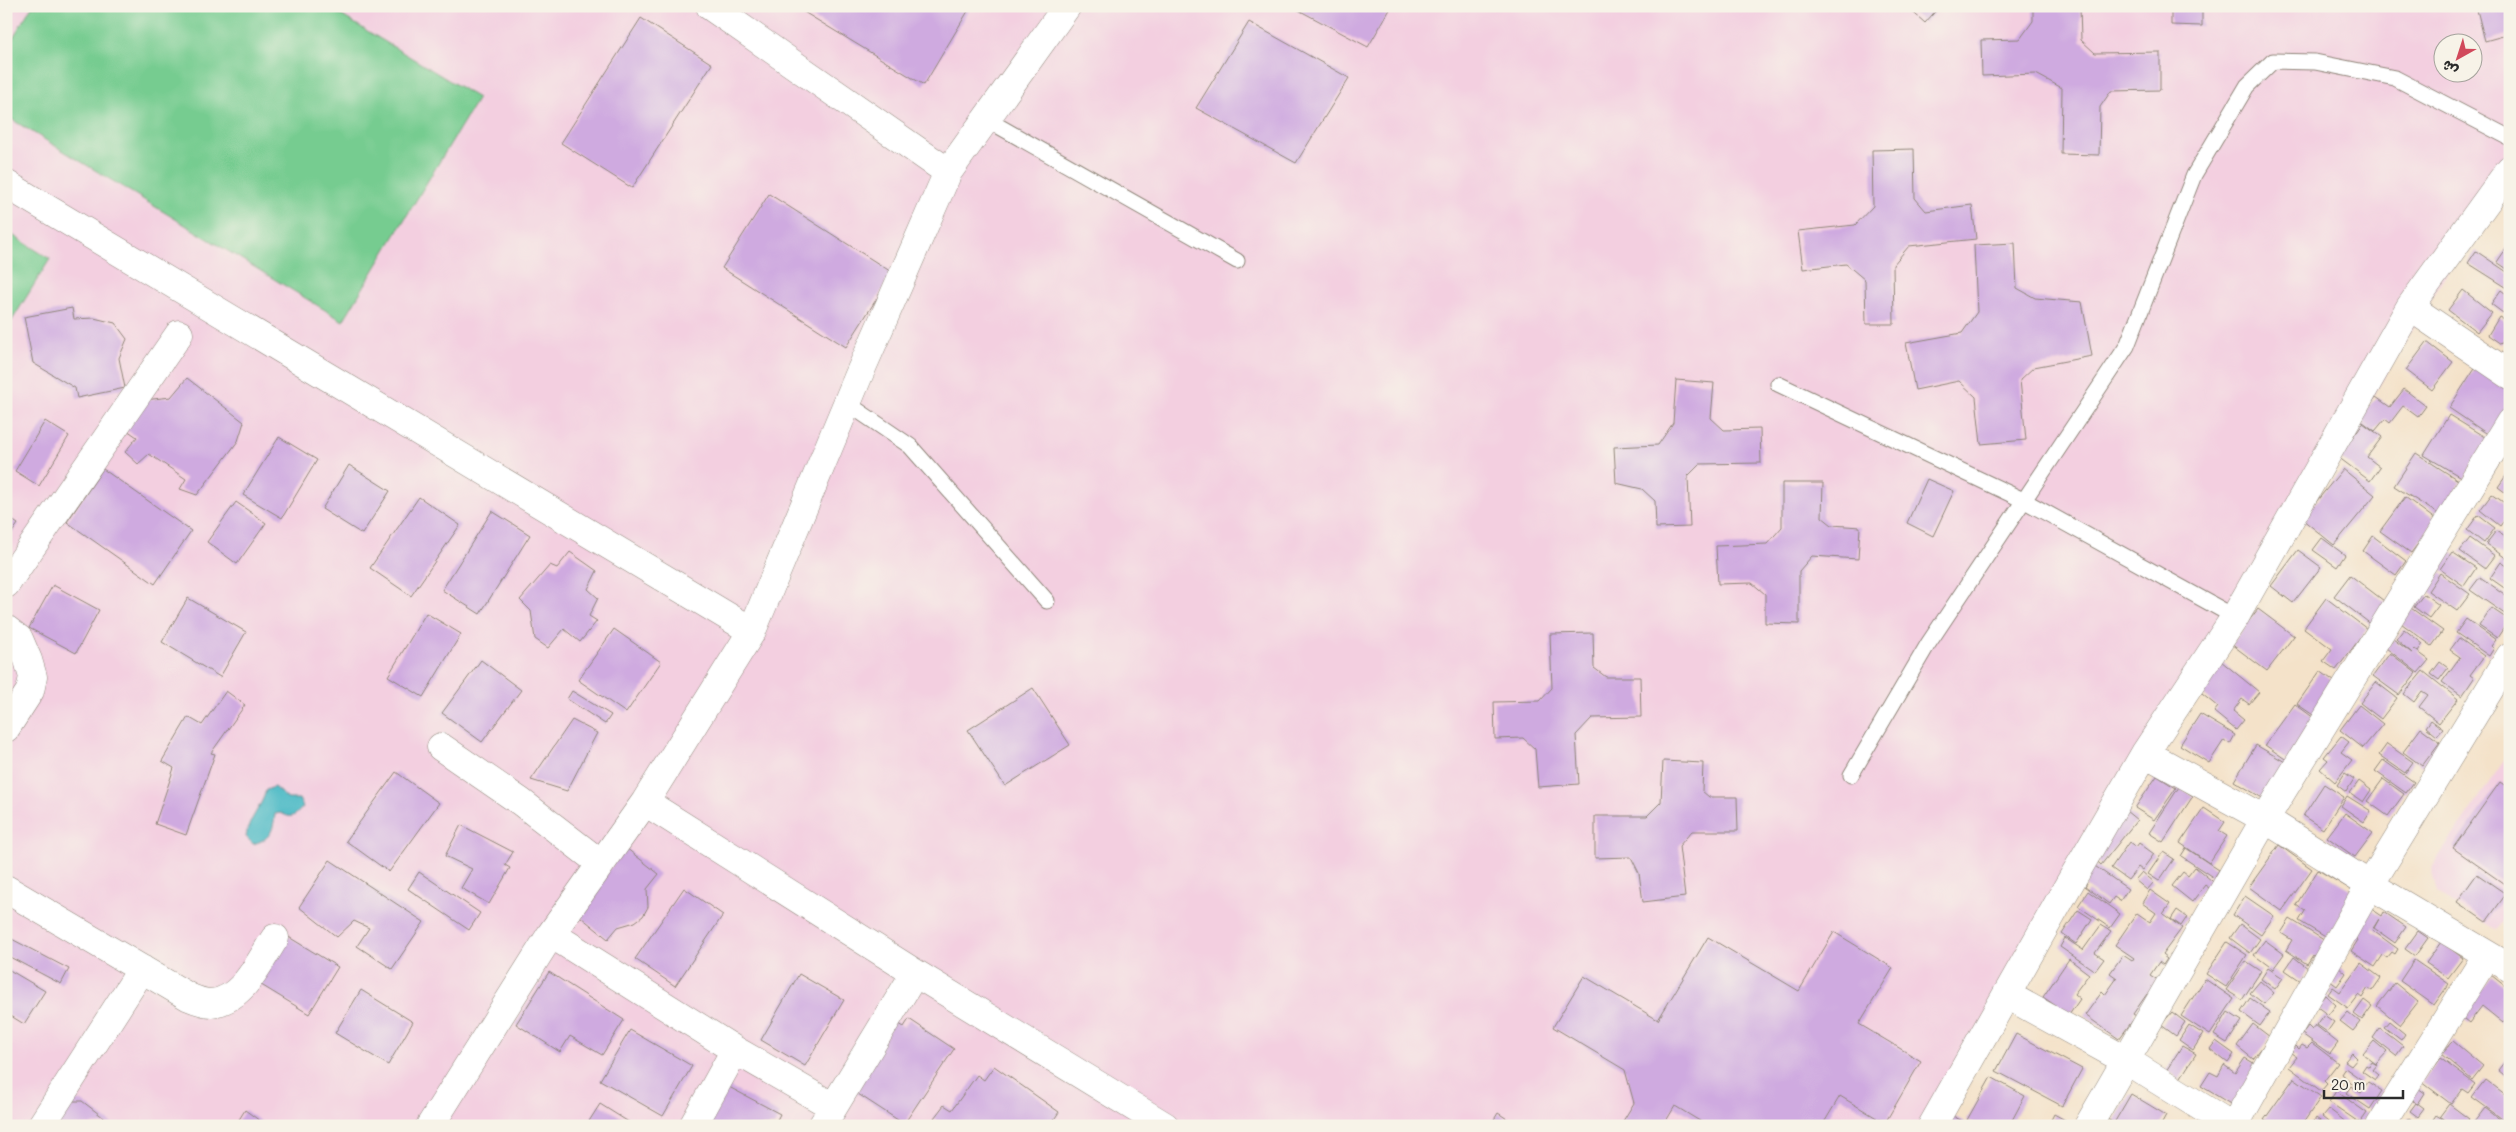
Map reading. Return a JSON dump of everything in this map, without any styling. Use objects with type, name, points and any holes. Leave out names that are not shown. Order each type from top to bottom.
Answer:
[{"type":"street","points":[[710,6],[948,172]]},
{"type":"street","points":[[430,1126],[551,934],[645,802],[752,631],[847,403],[948,172],[1067,6]]},
{"type":"street","points":[[1932,1126],[2064,892],[2145,754],[2235,617],[2410,307],[2510,169]]},
{"type":"street","points":[[6,184],[752,631]]},
{"type":"street","points":[[2410,307],[2510,375]]},
{"type":"street","points":[[6,584],[179,334]]},
{"type":"street","points":[[2088,1126],[2265,819],[2510,422]]},
{"type":"street","points":[[6,629],[19,639],[33,677],[30,692],[6,728]]},
{"type":"street","points":[[2007,995],[2127,1061],[2233,1126],[2370,885],[2505,674]]},
{"type":"street","points":[[441,747],[521,802],[600,863]]},
{"type":"street","points":[[2145,754],[2265,819],[2498,962],[2380,1126]]},
{"type":"street","points":[[645,802],[915,974],[1165,1126]]},
{"type":"street","points":[[6,888],[188,997],[211,1003],[225,999],[238,992],[275,938]]},
{"type":"street","points":[[551,934],[735,1050],[827,1116],[915,974]]},
{"type":"street","points":[[41,1126],[142,969]]},
{"type":"street","points":[[693,1126],[735,1050]]},
{"type":"lane","points":[[1851,775],[1928,644],[2127,346],[2194,175],[2247,86],[2273,61],[2315,62],[2395,78],[2510,138]]},
{"type":"lane","points":[[986,119],[1237,261]]},
{"type":"lane","points":[[1778,384],[2023,500],[2235,617]]},
{"type":"lane","points":[[847,403],[910,446],[1047,601]]},
{"type":"shaded area","points":[[6,6],[2510,6],[2510,169],[1932,1126],[6,1126]]},
{"type":"shaded area","points":[[2510,752],[2510,912],[2497,930],[2437,893],[2431,868]]},
{"type":"green space","points":[[32,6],[326,6],[478,98],[343,321],[6,116],[6,49]]},
{"type":"green space","points":[[6,231],[50,259],[6,330]]},
{"type":"water","points":[[274,787],[288,799],[299,799],[303,807],[293,816],[281,813],[275,814],[270,834],[264,840],[253,844],[246,837],[249,824],[266,790]]},
{"type":"building","points":[[794,6],[971,6],[924,85]]},
{"type":"building","points":[[1291,6],[1392,6],[1368,47]]},
{"type":"building","points":[[1906,6],[1940,6],[1925,23]]},
{"type":"building","points":[[2033,6],[2080,6],[2081,40],[2095,53],[2160,52],[2160,90],[2111,91],[2100,107],[2099,155],[2061,154],[2062,88],[2036,74],[1982,76],[1981,40],[2020,39],[2033,21]]},
{"type":"building","points":[[2171,6],[2202,6],[2202,26],[2171,25]]},
{"type":"building","points":[[2476,6],[2508,6],[2510,34],[2485,41]]},
{"type":"building","points":[[641,18],[712,64],[632,188],[561,143]]},
{"type":"building","points":[[1249,22],[1349,78],[1296,163],[1196,108]]},
{"type":"building","points":[[1914,149],[1915,198],[1926,211],[1972,205],[1976,239],[1909,246],[1893,265],[1894,324],[1866,324],[1865,280],[1846,264],[1803,269],[1798,231],[1855,225],[1873,206],[1872,150]]},
{"type":"building","points":[[769,194],[893,273],[846,347],[722,268]]},
{"type":"building","points":[[2015,243],[2017,288],[2035,298],[2082,302],[2092,356],[2034,367],[2020,380],[2026,440],[1981,444],[1976,397],[1959,381],[1915,390],[1906,343],[1962,333],[1977,312],[1974,245]]},
{"type":"building","points":[[2510,243],[2510,271],[2497,262]]},
{"type":"building","points":[[2476,251],[2510,274],[2509,289],[2468,263]]},
{"type":"building","points":[[2463,290],[2492,313],[2477,332],[2448,310]]},
{"type":"building","points":[[2501,290],[2510,297],[2510,302],[2503,313],[2491,304]]},
{"type":"building","points":[[72,308],[74,319],[94,318],[115,323],[127,339],[119,358],[125,388],[77,398],[75,388],[33,363],[24,317]]},
{"type":"building","points":[[2499,317],[2510,323],[2510,330],[2501,344],[2488,335]]},
{"type":"building","points":[[2427,342],[2453,362],[2432,390],[2406,370]]},
{"type":"building","points":[[2478,363],[2510,384],[2510,405],[2489,435],[2449,408]]},
{"type":"building","points":[[187,378],[244,422],[238,441],[197,495],[180,489],[186,479],[149,454],[138,464],[125,452],[137,437],[127,430],[144,400],[171,397]]},
{"type":"building","points":[[1676,380],[1714,383],[1711,418],[1724,430],[1760,429],[1761,463],[1700,464],[1688,476],[1690,527],[1656,528],[1655,501],[1642,489],[1616,483],[1614,447],[1658,445],[1673,423]]},
{"type":"building","points":[[2404,389],[2426,406],[2418,417],[2403,406],[2390,423],[2385,419],[2375,431],[2359,419],[2376,397],[2390,407]]},
{"type":"building","points":[[2449,415],[2488,439],[2464,479],[2424,455]]},
{"type":"building","points":[[45,421],[69,436],[39,486],[15,471]]},
{"type":"building","points":[[2363,423],[2382,437],[2367,457],[2380,467],[2370,481],[2338,457]]},
{"type":"building","points":[[279,437],[317,460],[282,518],[243,495]]},
{"type":"building","points":[[2416,453],[2461,482],[2440,515],[2394,486]]},
{"type":"building","points":[[349,465],[390,491],[362,534],[322,509]]},
{"type":"building","points":[[103,469],[191,531],[155,584],[67,522]]},
{"type":"building","points":[[2343,469],[2375,495],[2334,545],[2302,519]]},
{"type":"building","points":[[2510,470],[2510,496],[2498,487]]},
{"type":"building","points":[[1927,479],[1954,491],[1933,536],[1907,523]]},
{"type":"building","points":[[1782,483],[1823,483],[1822,517],[1832,525],[1860,527],[1858,559],[1812,556],[1799,571],[1799,624],[1765,623],[1765,594],[1752,583],[1718,584],[1716,546],[1767,544],[1782,527]]},
{"type":"building","points":[[2492,494],[2510,507],[2510,513],[2500,526],[2480,510]]},
{"type":"building","points":[[419,497],[460,525],[411,596],[370,568]]},
{"type":"building","points":[[2405,497],[2436,520],[2411,553],[2380,531]]},
{"type":"building","points":[[236,502],[266,523],[237,564],[207,542]]},
{"type":"building","points":[[492,511],[530,535],[480,614],[442,590]]},
{"type":"building","points":[[2478,515],[2495,528],[2484,543],[2467,530]]},
{"type":"building","points":[[6,516],[18,524],[6,541]]},
{"type":"building","points":[[2496,531],[2510,540],[2510,561],[2486,544]]},
{"type":"building","points":[[2373,536],[2406,561],[2396,575],[2363,551]]},
{"type":"building","points":[[2322,538],[2345,555],[2337,567],[2313,550]]},
{"type":"building","points":[[2470,538],[2495,556],[2485,569],[2460,551]]},
{"type":"building","points":[[2298,550],[2321,567],[2293,603],[2271,586]]},
{"type":"building","points":[[570,552],[597,571],[588,589],[598,598],[589,616],[597,621],[580,642],[564,629],[548,648],[535,639],[531,611],[520,600],[550,565],[557,568]]},
{"type":"building","points":[[2452,552],[2476,568],[2464,586],[2440,569]]},
{"type":"building","points":[[2501,562],[2510,568],[2510,592],[2490,578]]},
{"type":"building","points":[[2440,573],[2470,594],[2457,611],[2428,591]]},
{"type":"building","points":[[2350,575],[2388,604],[2372,625],[2334,596]]},
{"type":"building","points":[[2480,577],[2510,598],[2509,617],[2470,590]]},
{"type":"building","points":[[53,585],[99,610],[76,653],[29,628]]},
{"type":"building","points":[[2424,594],[2439,605],[2429,618],[2414,607]]},
{"type":"building","points":[[188,598],[246,632],[220,677],[162,642]]},
{"type":"building","points":[[2326,598],[2367,629],[2336,670],[2323,661],[2332,649],[2304,628]]},
{"type":"building","points":[[2404,603],[2443,631],[2432,646],[2394,618]]},
{"type":"building","points":[[2491,608],[2509,620],[2497,638],[2479,626]]},
{"type":"building","points":[[2258,609],[2294,636],[2267,671],[2231,644]]},
{"type":"building","points":[[426,613],[461,634],[423,697],[388,676]]},
{"type":"building","points":[[2466,619],[2496,640],[2491,646],[2494,648],[2489,656],[2456,633]]},
{"type":"building","points":[[614,629],[661,662],[626,713],[578,680]]},
{"type":"building","points":[[2404,629],[2423,644],[2418,651],[2414,649],[2429,660],[2418,673],[2386,648],[2393,639],[2412,653],[2396,639]]},
{"type":"building","points":[[1593,633],[1594,668],[1606,677],[1640,677],[1641,717],[1592,718],[1576,735],[1579,784],[1538,787],[1535,749],[1523,738],[1495,739],[1494,702],[1540,701],[1552,688],[1550,634]]},
{"type":"building","points":[[2459,638],[2484,656],[2470,675],[2474,678],[2462,696],[2442,682],[2460,657],[2450,650]]},
{"type":"building","points":[[2390,653],[2416,673],[2399,695],[2373,676]]},
{"type":"building","points":[[481,660],[521,690],[482,742],[442,713]]},
{"type":"building","points":[[2221,661],[2259,692],[2249,704],[2242,699],[2233,711],[2244,720],[2236,730],[2214,712],[2218,707],[2197,690]]},
{"type":"building","points":[[2440,662],[2448,668],[2439,680],[2431,674]]},
{"type":"building","points":[[2320,671],[2338,684],[2316,717],[2297,704]]},
{"type":"building","points":[[2423,671],[2458,699],[2439,723],[2419,707],[2428,695],[2422,691],[2414,702],[2404,694]]},
{"type":"building","points":[[2376,682],[2397,698],[2381,719],[2360,703]]},
{"type":"building","points":[[1033,688],[1070,745],[1005,786],[968,730]]},
{"type":"building","points":[[226,691],[245,705],[211,753],[215,754],[186,835],[155,824],[174,768],[162,761],[188,717],[202,725]]},
{"type":"building","points":[[572,691],[611,715],[605,724],[567,699]]},
{"type":"building","points":[[2295,704],[2318,721],[2288,761],[2265,745]]},
{"type":"building","points":[[2359,705],[2383,724],[2363,748],[2340,730]]},
{"type":"building","points":[[2200,714],[2235,735],[2230,744],[2224,740],[2209,763],[2180,745]]},
{"type":"building","points":[[572,720],[597,733],[567,791],[531,780]]},
{"type":"building","points":[[2431,720],[2443,729],[2437,736],[2426,727]]},
{"type":"building","points":[[2421,728],[2440,742],[2422,766],[2403,752]]},
{"type":"building","points":[[2341,736],[2349,742],[2341,752],[2352,760],[2335,782],[2320,769],[2328,760],[2324,757]]},
{"type":"building","points":[[2387,744],[2413,762],[2405,773],[2379,755]]},
{"type":"building","points":[[2256,745],[2292,766],[2269,802],[2234,781]]},
{"type":"building","points":[[2383,760],[2414,782],[2406,793],[2375,771]]},
{"type":"building","points":[[1663,761],[1703,763],[1702,791],[1709,797],[1737,797],[1738,831],[1692,831],[1679,846],[1685,897],[1643,902],[1639,873],[1631,857],[1595,858],[1595,816],[1647,816],[1661,802]]},
{"type":"building","points":[[396,772],[439,803],[389,872],[346,841]]},
{"type":"building","points":[[2345,773],[2354,779],[2346,792],[2337,785]]},
{"type":"building","points":[[2157,776],[2176,788],[2154,820],[2135,808]]},
{"type":"building","points":[[2383,779],[2404,794],[2388,816],[2367,801]]},
{"type":"building","points":[[2359,781],[2371,790],[2363,802],[2350,793]]},
{"type":"building","points":[[2500,782],[2510,789],[2510,888],[2453,848]]},
{"type":"building","points":[[2324,784],[2344,797],[2323,829],[2303,816]]},
{"type":"building","points":[[2179,787],[2193,796],[2163,842],[2149,833]]},
{"type":"building","points":[[2347,796],[2371,811],[2364,822],[2341,806]]},
{"type":"building","points":[[2204,808],[2225,822],[2219,831],[2227,836],[2209,863],[2180,843]]},
{"type":"building","points":[[2126,811],[2137,820],[2101,865],[2090,855]]},
{"type":"building","points":[[2345,813],[2373,833],[2355,857],[2327,837]]},
{"type":"building","points":[[461,825],[513,852],[505,865],[510,868],[489,904],[461,888],[472,869],[445,856]]},
{"type":"building","points":[[2129,842],[2136,847],[2139,843],[2154,854],[2142,870],[2138,867],[2128,880],[2111,868]]},
{"type":"building","points":[[2279,845],[2312,869],[2282,911],[2249,887]]},
{"type":"building","points":[[626,848],[659,874],[647,889],[648,907],[643,916],[635,922],[618,927],[608,939],[576,913]]},
{"type":"building","points":[[2186,848],[2219,870],[2214,878],[2181,856]]},
{"type":"building","points":[[2163,852],[2174,859],[2159,881],[2148,874]]},
{"type":"building","points":[[330,860],[424,922],[392,969],[357,946],[369,928],[354,921],[337,937],[299,907]]},
{"type":"building","points":[[2089,862],[2128,889],[2120,901],[2114,897],[2109,904],[2085,886],[2087,883],[2079,877]]},
{"type":"building","points":[[2195,867],[2217,885],[2213,891],[2205,885],[2192,902],[2172,886],[2183,872],[2188,876]]},
{"type":"building","points":[[2318,870],[2355,892],[2327,938],[2299,921],[2305,911],[2296,905]]},
{"type":"building","points":[[419,872],[480,913],[469,930],[408,889]]},
{"type":"building","points":[[2142,872],[2154,882],[2147,890],[2135,880]]},
{"type":"building","points":[[2477,874],[2506,894],[2486,922],[2457,902]]},
{"type":"building","points":[[684,888],[723,915],[675,986],[635,959]]},
{"type":"building","points":[[2150,890],[2170,904],[2163,914],[2182,928],[2162,955],[2167,959],[2163,965],[2159,962],[2150,975],[2161,982],[2150,996],[2147,994],[2133,1014],[2136,1016],[2119,1039],[2085,1015],[2102,992],[2105,995],[2117,978],[2110,973],[2123,955],[2132,961],[2134,958],[2115,945],[2137,913],[2150,922],[2156,913],[2142,903]]},
{"type":"building","points":[[2088,891],[2120,914],[2110,928],[2078,906]]},
{"type":"building","points":[[2245,896],[2274,916],[2261,935],[2233,915]]},
{"type":"building","points":[[2370,908],[2382,916],[2384,912],[2406,927],[2395,943],[2374,928],[2379,919],[2372,930],[2398,949],[2395,954],[2392,952],[2387,958],[2383,955],[2375,967],[2351,951],[2358,940],[2351,935]]},
{"type":"building","points":[[2078,910],[2092,919],[2076,944],[2062,934]]},
{"type":"building","points":[[2177,910],[2187,917],[2181,926],[2171,919]]},
{"type":"building","points":[[2290,919],[2327,942],[2317,958],[2313,955],[2307,964],[2286,950],[2292,940],[2281,933]]},
{"type":"building","points":[[2240,924],[2260,939],[2250,953],[2230,938]]},
{"type":"building","points":[[2101,925],[2111,931],[2095,953],[2104,959],[2095,971],[2060,947],[2065,938],[2083,950]]},
{"type":"building","points":[[2418,931],[2428,938],[2415,956],[2405,949]]},
{"type":"building","points":[[1834,932],[1893,968],[1859,1024],[1921,1061],[1885,1123],[1840,1096],[1822,1126],[1708,1126],[1675,1106],[1663,1126],[1620,1126],[1634,1103],[1625,1070],[1553,1027],[1584,976],[1658,1020],[1708,937],[1799,991]]},
{"type":"building","points":[[6,936],[69,969],[61,984],[6,955]]},
{"type":"building","points":[[287,936],[338,967],[309,1014],[258,983]]},
{"type":"building","points":[[2265,940],[2284,954],[2273,969],[2254,955]]},
{"type":"building","points":[[2227,942],[2247,955],[2226,987],[2206,974]]},
{"type":"building","points":[[2441,942],[2463,958],[2448,978],[2426,963]]},
{"type":"building","points":[[2294,957],[2309,969],[2301,981],[2285,970]]},
{"type":"building","points":[[2069,959],[2089,974],[2074,994],[2080,999],[2069,1015],[2043,997]]},
{"type":"building","points":[[2414,960],[2449,984],[2434,1005],[2400,981]]},
{"type":"building","points":[[2246,961],[2261,971],[2242,1000],[2226,990]]},
{"type":"building","points":[[2361,963],[2381,978],[2372,991],[2368,988],[2362,998],[2358,995],[2348,1008],[2328,994],[2333,987],[2340,992]]},
{"type":"building","points":[[2336,964],[2346,973],[2337,986],[2326,978]]},
{"type":"building","points":[[6,968],[45,991],[24,1024],[6,1013]]},
{"type":"building","points":[[2268,968],[2283,978],[2275,989],[2261,979]]},
{"type":"building","points":[[549,972],[624,1020],[602,1055],[570,1036],[560,1052],[516,1024]]},
{"type":"building","points":[[799,974],[844,1000],[805,1066],[761,1040]]},
{"type":"building","points":[[2491,975],[2510,990],[2510,1015],[2503,1023],[2482,1006],[2469,1023],[2459,1015]]},
{"type":"building","points":[[2205,979],[2234,999],[2210,1035],[2181,1016]]},
{"type":"building","points":[[2260,981],[2274,993],[2264,1004],[2250,993]]},
{"type":"building","points":[[2395,983],[2418,1002],[2400,1025],[2377,1006]]},
{"type":"building","points":[[361,990],[413,1022],[388,1065],[335,1033]]},
{"type":"building","points":[[2325,995],[2336,1005],[2328,1015],[2316,1006]]},
{"type":"building","points":[[2250,998],[2270,1012],[2260,1026],[2241,1012]]},
{"type":"building","points":[[2364,1000],[2372,1006],[2362,1020],[2354,1014]]},
{"type":"building","points":[[2172,1012],[2185,1022],[2176,1036],[2161,1025]]},
{"type":"building","points":[[2228,1012],[2242,1021],[2227,1043],[2214,1035]]},
{"type":"building","points":[[2348,1012],[2360,1022],[2353,1031],[2340,1021]]},
{"type":"building","points":[[2324,1015],[2334,1022],[2327,1032],[2317,1025]]},
{"type":"building","points":[[909,1019],[954,1049],[904,1124],[855,1092],[894,1021],[904,1027]]},
{"type":"building","points":[[2389,1021],[2405,1034],[2401,1040],[2384,1027]]},
{"type":"building","points":[[2253,1024],[2270,1037],[2253,1059],[2237,1046]]},
{"type":"building","points":[[2189,1025],[2203,1034],[2193,1050],[2179,1040]]},
{"type":"building","points":[[2315,1025],[2338,1043],[2330,1054],[2302,1034],[2308,1026],[2312,1030]]},
{"type":"building","points":[[2380,1028],[2403,1046],[2396,1056],[2373,1038]]},
{"type":"building","points":[[630,1030],[692,1066],[663,1116],[600,1080]]},
{"type":"building","points":[[2016,1034],[2082,1069],[2062,1106],[1996,1071]]},
{"type":"building","points":[[2216,1041],[2234,1054],[2228,1063],[2210,1049]]},
{"type":"building","points":[[2374,1041],[2387,1052],[2376,1064],[2363,1054]]},
{"type":"building","points":[[2453,1041],[2483,1066],[2472,1080],[2441,1054]]},
{"type":"building","points":[[2312,1043],[2338,1063],[2324,1081],[2327,1084],[2321,1091],[2289,1067],[2297,1057],[2291,1053],[2296,1046],[2299,1049],[2302,1045],[2307,1048]]},
{"type":"building","points":[[2182,1046],[2196,1054],[2179,1080],[2166,1071]]},
{"type":"building","points":[[2352,1053],[2357,1058],[2351,1065],[2345,1061]]},
{"type":"building","points":[[2510,1055],[2510,1080],[2498,1070]]},
{"type":"building","points":[[2245,1058],[2257,1065],[2232,1105],[2201,1086],[2210,1072],[2218,1076],[2224,1065],[2235,1073]]},
{"type":"building","points":[[2440,1058],[2475,1084],[2468,1093],[2462,1089],[2451,1104],[2422,1082]]},
{"type":"building","points":[[2372,1062],[2377,1065],[2373,1070],[2379,1075],[2375,1080],[2362,1071],[2366,1065],[2369,1067]]},
{"type":"building","points":[[994,1066],[1059,1112],[1053,1121],[1059,1126],[944,1126],[934,1118],[944,1105],[952,1110],[977,1075],[984,1080]]},
{"type":"building","points":[[2345,1068],[2362,1080],[2357,1087],[2341,1074]]},
{"type":"building","points":[[1991,1077],[2025,1096],[2009,1126],[1979,1126],[1967,1120]]},
{"type":"building","points":[[2294,1078],[2321,1097],[2301,1126],[2273,1126],[2264,1120]]},
{"type":"building","points":[[2485,1080],[2510,1099],[2510,1115],[2505,1121],[2472,1097]]},
{"type":"building","points":[[2368,1082],[2382,1091],[2370,1109],[2346,1093],[2351,1086],[2361,1093]]},
{"type":"building","points":[[2412,1084],[2425,1093],[2418,1104],[2405,1094]]},
{"type":"building","points":[[729,1087],[780,1114],[774,1126],[708,1126]]},
{"type":"building","points":[[2336,1091],[2367,1113],[2360,1123],[2329,1102]]},
{"type":"building","points":[[2131,1094],[2166,1115],[2160,1126],[2103,1126],[2107,1119],[2114,1123]]},
{"type":"building","points":[[66,1101],[82,1101],[112,1124],[49,1126]]},
{"type":"building","points":[[2416,1103],[2424,1109],[2418,1117],[2410,1111]]},
{"type":"building","points":[[600,1104],[635,1126],[586,1126]]},
{"type":"building","points":[[2449,1104],[2469,1119],[2464,1126],[2453,1126],[2440,1116]]},
{"type":"building","points":[[2485,1108],[2505,1123],[2502,1126],[2471,1126]]},
{"type":"building","points":[[2329,1109],[2351,1126],[2333,1126],[2322,1117]]},
{"type":"building","points":[[245,1110],[267,1126],[235,1126]]},
{"type":"building","points":[[1498,1113],[1518,1126],[1490,1126]]},
{"type":"building","points":[[1949,1114],[1972,1126],[1943,1126]]},
{"type":"building","points":[[2054,1114],[2076,1126],[2048,1126]]},
{"type":"building","points":[[2436,1115],[2444,1120],[2440,1126],[2430,1124]]},
{"type":"building","points":[[2316,1118],[2327,1126],[2311,1126]]},
{"type":"building","points":[[2409,1118],[2420,1126],[2403,1126]]}]
